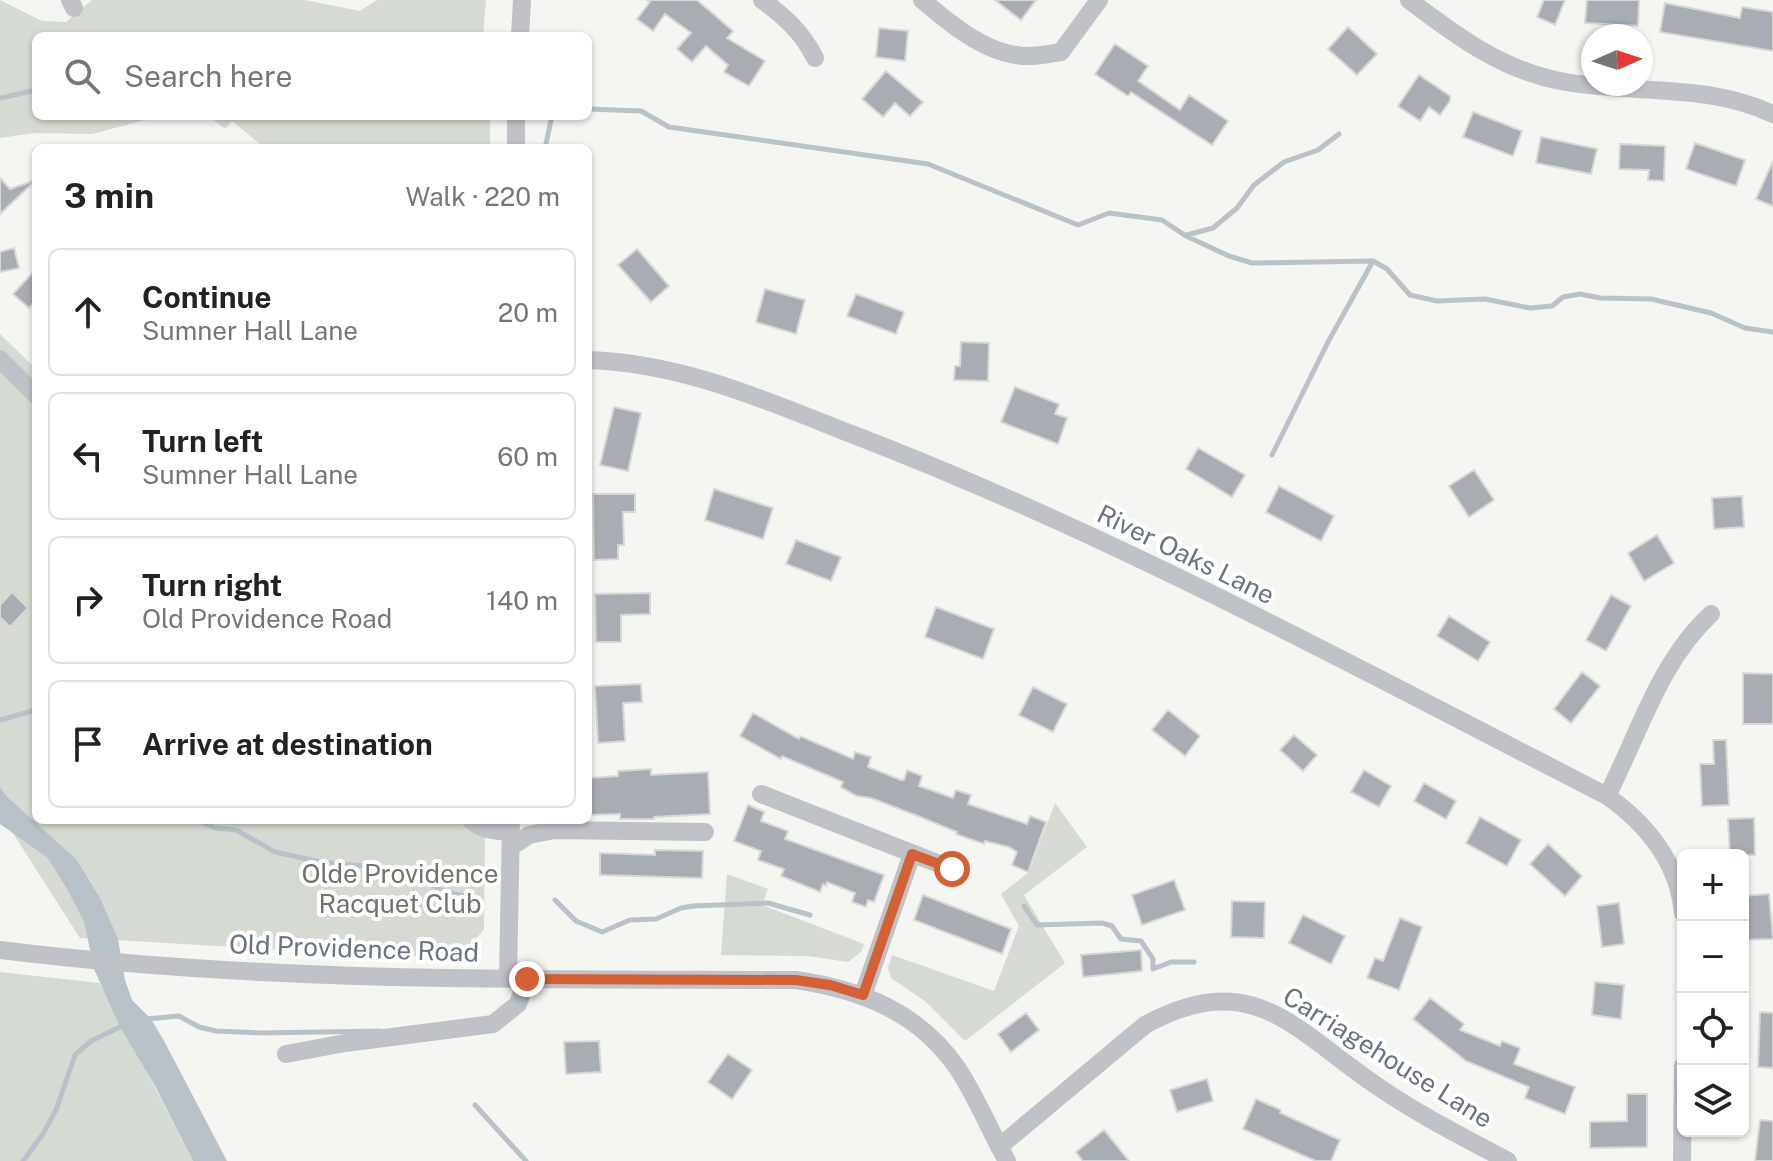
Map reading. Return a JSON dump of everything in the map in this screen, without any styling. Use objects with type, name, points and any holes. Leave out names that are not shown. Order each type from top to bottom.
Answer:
[{"type":"street","points":[[520,32],[522,0]]},
{"type":"street","points":[[762,0],[790,21],[815,58]]},
{"type":"street","points":[[922,0],[988,46],[1017,56],[1061,52],[1099,0]]},
{"type":"street","points":[[1409,0],[1478,49],[1528,72],[1594,86],[1708,94],[1773,114]]},
{"type":"street","points":[[516,120],[516,144]]},
{"type":"street","points":[[0,359],[32,391]]},
{"type":"street","name":"River Oaks Lane","points":[[592,360],[654,366],[718,382],[1052,516],[1607,796],[1624,808],[1653,838],[1674,875],[1677,888]]},
{"type":"street","points":[[1607,796],[1669,665],[1698,626],[1711,614]]},
{"type":"street","points":[[761,794],[952,869]]},
{"type":"street","points":[[476,824],[489,830],[529,835],[554,830],[705,832]]},
{"type":"street","points":[[286,1054],[345,1043],[493,1024],[518,1004],[511,833]]},
{"type":"street","points":[[863,995],[912,854]]},
{"type":"street","name":"Old Providence Road","points":[[0,950],[163,967],[386,978],[796,980],[830,985],[863,995],[908,1017],[944,1051],[959,1070],[1003,1154]]},
{"type":"street","name":"Carriagehouse Lane","points":[[1003,1154],[1145,1025],[1190,1005],[1231,1003],[1268,1010],[1289,1021],[1398,1101],[1508,1161]]},
{"type":"street","points":[[1682,1137],[1682,1161]]},
{"type":"green space","points":[[0,0],[42,21],[66,22],[92,0],[304,0],[360,11],[377,0],[486,0],[483,32],[32,32],[32,120],[145,120],[92,134],[35,133],[0,138]]},
{"type":"green space","points":[[214,120],[490,120],[490,144],[260,144],[232,121],[225,129]]},
{"type":"green space","name":"Olde Providence Racquet Club","points":[[0,334],[32,365],[32,824],[485,824],[484,929],[462,957],[386,956],[80,938],[0,813]]},
{"type":"green space","points":[[1055,803],[1087,847],[1024,895],[1065,963],[965,1041],[926,1002],[891,978],[888,968],[892,955],[994,991],[1019,926],[1001,894],[1029,872]]},
{"type":"green space","points":[[727,874],[768,889],[762,905],[864,944],[861,952],[848,962],[808,956],[721,955]]},
{"type":"green space","points":[[0,972],[100,983],[193,1161],[0,1161]]},
{"type":"shaded area","points":[[0,787],[32,819],[32,824],[37,824],[76,859],[100,898],[118,939],[132,1000],[151,1019],[163,1039],[227,1161],[193,1161],[155,1086],[120,1027],[94,969],[84,921],[67,889],[48,858],[0,824]]},
{"type":"building","points":[[647,0],[697,0],[733,31],[727,38],[765,61],[749,86],[724,72],[728,65],[706,46],[692,62],[677,49],[691,33],[665,14],[653,31],[637,19],[650,2]]},
{"type":"building","points":[[995,0],[1036,0],[1021,20]]},
{"type":"building","points":[[1544,0],[1565,0],[1555,25],[1537,17]]},
{"type":"building","points":[[1587,0],[1639,0],[1638,24],[1585,23]]},
{"type":"building","points":[[1665,3],[1740,18],[1742,7],[1773,12],[1773,51],[1660,32]]},
{"type":"building","points":[[1348,27],[1377,54],[1357,75],[1328,49]]},
{"type":"building","points":[[879,28],[908,31],[905,61],[876,57]]},
{"type":"building","points":[[1115,44],[1148,66],[1138,81],[1180,110],[1189,95],[1228,121],[1212,145],[1131,92],[1128,96],[1095,74]]},
{"type":"building","points":[[886,71],[923,102],[910,116],[895,103],[883,117],[862,99]]},
{"type":"building","points":[[1419,75],[1450,96],[1440,115],[1429,107],[1420,121],[1398,106]]},
{"type":"building","points":[[1473,112],[1522,131],[1513,156],[1463,137]]},
{"type":"building","points":[[1541,137],[1597,149],[1591,174],[1536,163]]},
{"type":"building","points":[[1695,143],[1745,160],[1736,186],[1686,169]]},
{"type":"building","points":[[1620,144],[1665,146],[1664,181],[1648,180],[1649,170],[1619,169]]},
{"type":"building","points":[[1773,161],[1773,206],[1756,199]]},
{"type":"building","points":[[0,178],[10,189],[32,181],[32,184],[0,214]]},
{"type":"building","points":[[14,248],[19,268],[0,272],[0,252]]},
{"type":"building","points":[[637,249],[669,286],[651,302],[618,265]]},
{"type":"building","points":[[32,273],[32,305],[29,308],[13,294]]},
{"type":"building","points":[[765,289],[805,300],[796,334],[756,322]]},
{"type":"building","points":[[856,294],[904,312],[896,334],[847,316]]},
{"type":"building","points":[[961,342],[989,343],[988,381],[954,380],[955,366],[960,366]]},
{"type":"building","points":[[1015,387],[1059,404],[1055,414],[1067,418],[1058,444],[1001,422]]},
{"type":"building","points":[[614,407],[641,413],[628,471],[600,465]]},
{"type":"building","points":[[1198,448],[1245,475],[1232,497],[1186,469]]},
{"type":"building","points":[[1474,470],[1494,500],[1469,517],[1449,486]]},
{"type":"building","points":[[1279,486],[1334,516],[1321,541],[1266,512]]},
{"type":"building","points":[[714,489],[773,508],[763,539],[705,520]]},
{"type":"building","points":[[593,494],[635,494],[635,512],[623,512],[624,545],[618,545],[618,559],[594,560]]},
{"type":"building","points":[[1742,496],[1744,527],[1714,529],[1712,498]]},
{"type":"building","points":[[1657,535],[1674,563],[1644,581],[1628,553]]},
{"type":"building","points":[[796,540],[841,557],[831,581],[786,564]]},
{"type":"building","points":[[12,592],[28,608],[10,627],[0,617],[0,605]]},
{"type":"building","points":[[650,593],[650,614],[621,615],[621,642],[596,642],[595,594]]},
{"type":"building","points":[[1611,595],[1631,606],[1606,651],[1586,640]]},
{"type":"building","points":[[936,607],[994,629],[983,659],[925,637]]},
{"type":"building","points":[[1449,616],[1490,642],[1478,661],[1437,636]]},
{"type":"building","points":[[1582,672],[1600,686],[1571,723],[1554,709]]},
{"type":"building","points":[[1743,673],[1773,674],[1773,724],[1743,724]]},
{"type":"building","points":[[641,684],[642,702],[623,703],[625,741],[598,743],[595,686]]},
{"type":"building","points":[[1033,687],[1067,704],[1053,732],[1019,715]]},
{"type":"building","points":[[1168,710],[1200,736],[1185,756],[1152,730]]},
{"type":"building","points":[[753,713],[799,739],[800,736],[853,759],[855,752],[871,757],[868,767],[901,780],[904,780],[907,770],[922,776],[919,786],[953,798],[956,790],[971,795],[968,804],[1027,824],[1030,816],[1046,822],[1028,872],[1012,865],[1017,852],[1009,847],[985,841],[984,844],[871,798],[857,796],[841,787],[843,782],[782,756],[781,759],[740,736]]},
{"type":"building","points":[[1294,735],[1317,755],[1303,771],[1280,750]]},
{"type":"building","points":[[1713,740],[1726,740],[1729,805],[1702,806],[1700,764],[1714,764]]},
{"type":"building","points":[[651,769],[651,775],[708,772],[710,814],[654,819],[620,819],[620,814],[592,815],[592,778],[618,776],[618,771]]},
{"type":"building","points":[[1364,770],[1391,786],[1379,807],[1351,792]]},
{"type":"building","points":[[1424,783],[1456,801],[1446,819],[1414,801]]},
{"type":"building","points":[[748,805],[764,812],[761,821],[788,831],[785,839],[884,875],[874,902],[868,900],[866,907],[852,902],[855,893],[827,882],[820,892],[781,876],[784,869],[758,860],[761,851],[734,841]]},
{"type":"building","points":[[1480,817],[1521,840],[1507,866],[1466,843]]},
{"type":"building","points":[[1754,818],[1755,855],[1749,855],[1749,849],[1730,849],[1728,819]]},
{"type":"building","points":[[1548,844],[1582,876],[1565,896],[1530,864]]},
{"type":"building","points":[[655,850],[703,851],[702,878],[600,875],[600,853],[655,855]]},
{"type":"building","points":[[1174,880],[1185,910],[1142,925],[1132,895]]},
{"type":"building","points":[[1769,894],[1773,939],[1749,940],[1749,896]]},
{"type":"building","points":[[923,895],[1011,929],[1002,954],[914,920]]},
{"type":"building","points":[[1232,901],[1265,902],[1264,938],[1231,937]]},
{"type":"building","points":[[1619,903],[1624,944],[1602,947],[1597,906]]},
{"type":"building","points":[[1303,915],[1345,936],[1331,964],[1289,943]]},
{"type":"building","points":[[1400,918],[1422,927],[1399,990],[1367,978],[1375,958],[1383,961]]},
{"type":"building","points":[[1141,950],[1142,971],[1083,977],[1081,955]]},
{"type":"building","points":[[1595,982],[1624,985],[1621,1019],[1592,1015]]},
{"type":"building","points":[[1430,998],[1464,1024],[1460,1030],[1500,1046],[1502,1041],[1520,1048],[1514,1064],[1575,1087],[1565,1114],[1525,1098],[1529,1087],[1466,1061],[1413,1019]]},
{"type":"building","points":[[1760,1012],[1773,1013],[1773,1068],[1758,1067]]},
{"type":"building","points":[[1026,1013],[1039,1030],[1011,1052],[998,1034]]},
{"type":"building","points":[[599,1041],[601,1072],[566,1074],[564,1042]]},
{"type":"building","points":[[728,1054],[752,1070],[732,1099],[708,1082]]},
{"type":"building","points":[[1207,1079],[1213,1101],[1177,1112],[1170,1090]]},
{"type":"building","points":[[1627,1094],[1647,1094],[1647,1147],[1590,1148],[1590,1122],[1627,1121]]},
{"type":"building","points":[[1256,1099],[1340,1140],[1331,1161],[1316,1161],[1243,1129]]},
{"type":"building","points":[[1760,1120],[1773,1121],[1773,1161],[1755,1161]]},
{"type":"building","points":[[1104,1130],[1129,1161],[1083,1161],[1076,1152]]},
{"type":"waterway","points":[[0,98],[32,91]]},
{"type":"waterway","points":[[592,109],[641,111],[669,127],[928,164],[1078,225],[1109,213],[1162,220],[1186,236],[1252,263],[1373,261],[1387,269],[1410,295],[1437,301],[1485,299],[1530,308],[1552,306],[1563,297],[1580,294],[1600,298],[1651,299],[1711,313],[1745,328],[1773,332]]},
{"type":"waterway","points":[[546,144],[551,120]]},
{"type":"waterway","points":[[1187,235],[1213,228],[1237,208],[1254,185],[1284,162],[1318,150],[1339,134]]},
{"type":"waterway","points":[[1272,455],[1328,342],[1373,261]]},
{"type":"waterway","points":[[0,720],[32,711]]},
{"type":"waterway","points":[[206,824],[236,830],[275,852],[321,862],[385,868],[419,876],[440,890],[463,896]]},
{"type":"waterway","points":[[555,900],[576,921],[602,932],[630,920],[656,919],[693,906],[768,903],[810,915]]},
{"type":"waterway","points":[[1024,906],[1037,925],[1102,923],[1112,926],[1121,939],[1141,941],[1153,959],[1153,969],[1171,962],[1194,962]]},
{"type":"waterway","points":[[147,1019],[179,1016],[199,1027],[216,1031],[381,1031]]},
{"type":"waterway","points":[[23,1161],[56,1110],[75,1055],[91,1041],[126,1024]]},
{"type":"waterway","points":[[475,1105],[526,1161]]},
{"type":"route","points":[[527,979],[796,980],[830,985],[863,995],[912,854],[952,869]]}]
